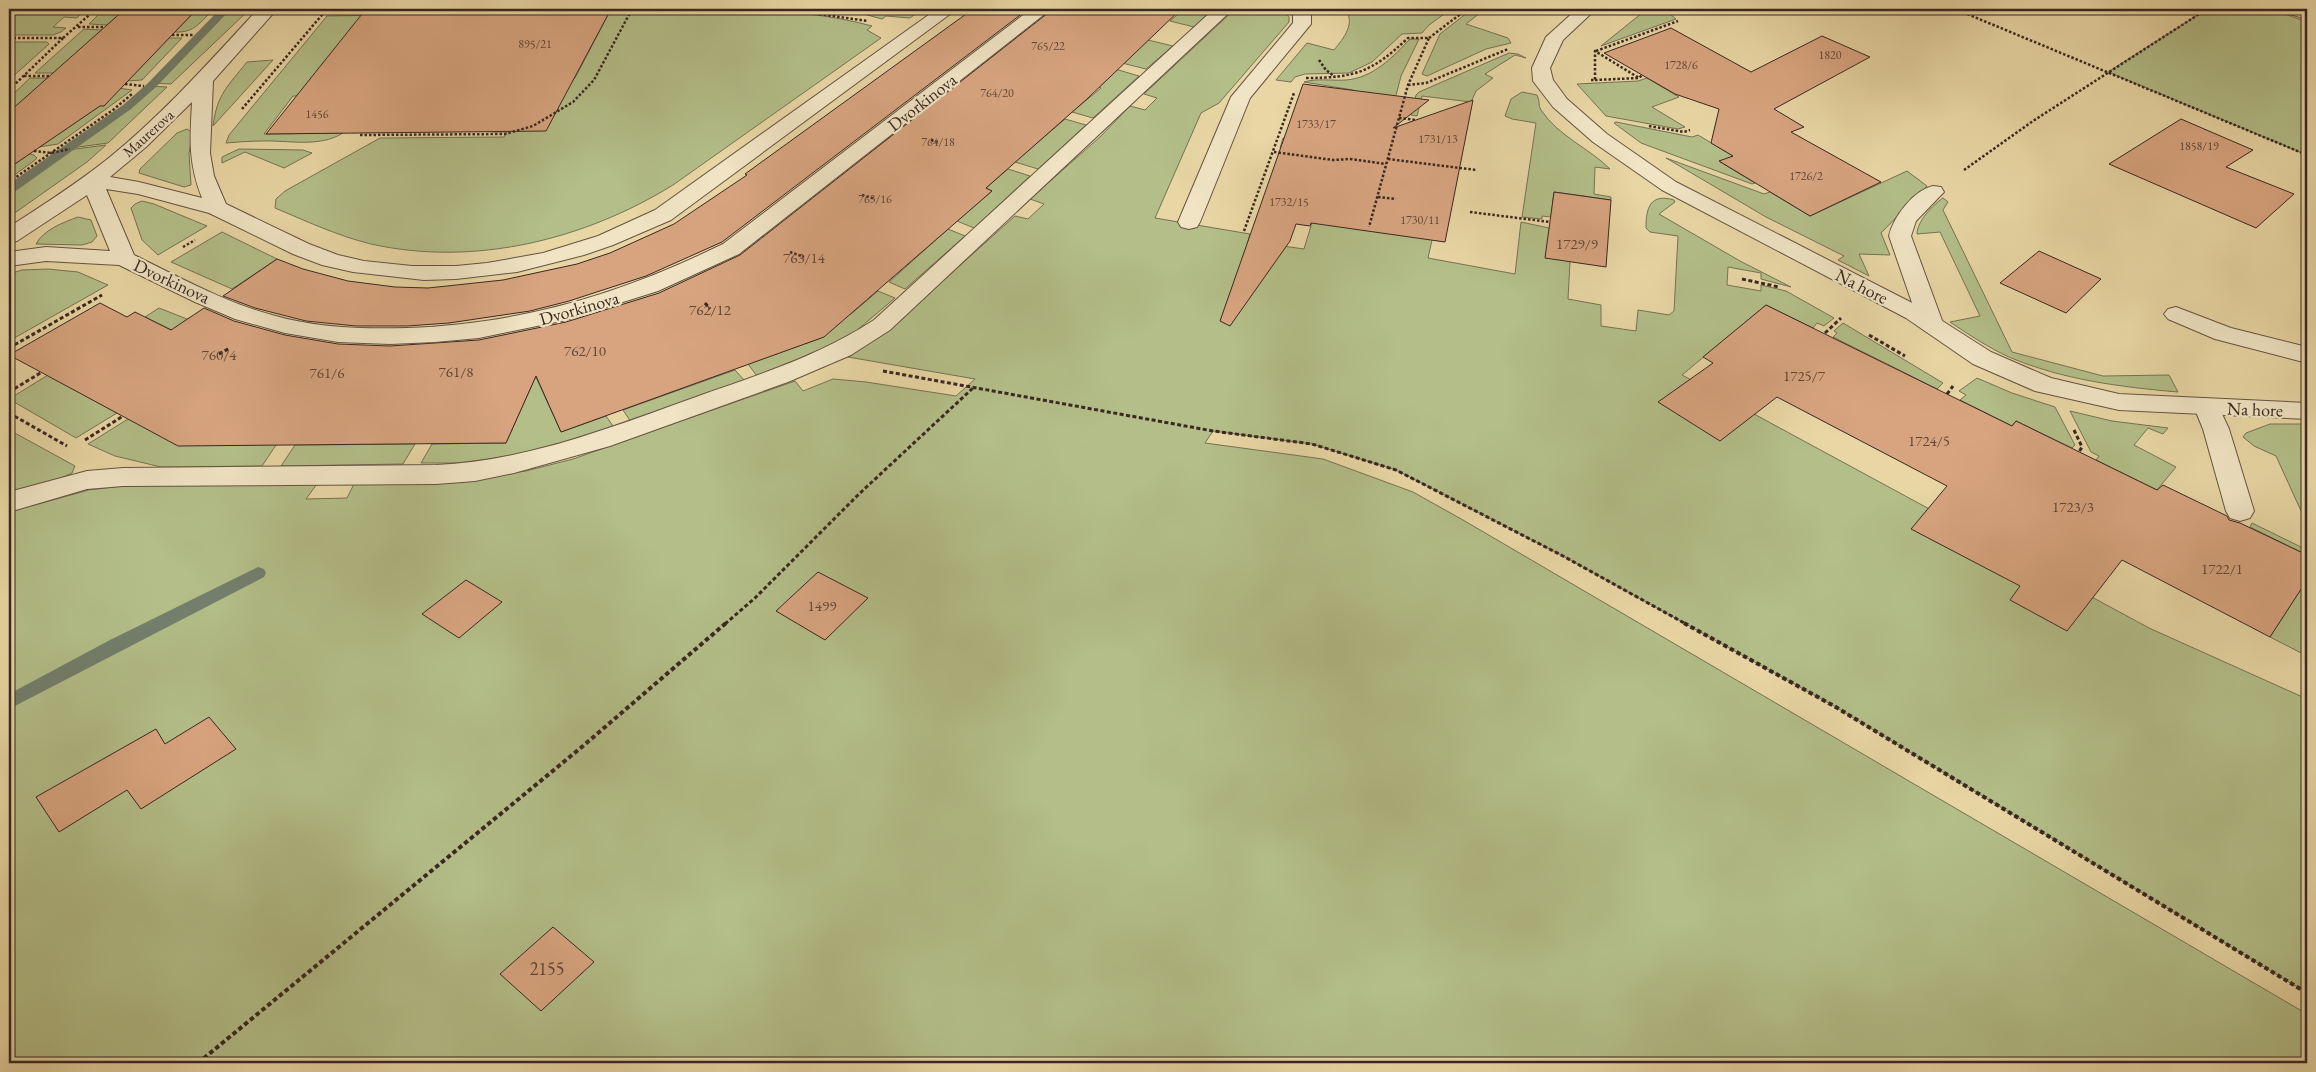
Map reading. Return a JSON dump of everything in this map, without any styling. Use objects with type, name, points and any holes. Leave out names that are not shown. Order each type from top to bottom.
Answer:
[{"type":"street","name":"Maurerova","points":[[9,236],[92,181],[141,140],[203,81],[268,9]]},
{"type":"street","points":[[92,181],[147,190],[225,213],[330,260],[375,270],[412,273],[470,273],[504,269],[567,255],[632,230],[663,215],[948,9]]},
{"type":"street","name":"Dvorkinova","points":[[92,181],[124,259],[238,312],[283,326],[317,332],[360,336],[417,336],[484,330],[539,321],[651,287],[691,270],[731,249],[1042,9]]},
{"type":"street","points":[[9,502],[87,480],[123,477],[423,475],[485,470],[590,445],[824,359],[849,347],[882,325],[1224,9]]},
{"type":"street","points":[[1190,222],[1241,97],[1302,24],[1302,14],[1297,9]]},
{"type":"street","points":[[1543,81],[1541,68],[1555,37],[1587,9]]},
{"type":"street","points":[[2292,9],[2307,14]]},
{"type":"street","points":[[203,81],[200,153],[204,176],[225,213]]},
{"type":"street","name":"Na hore","points":[[1543,81],[1560,102],[1600,138],[1669,186],[1931,323],[1982,358],[2044,385],[2119,402],[2307,411]]},
{"type":"street","points":[[1931,323],[1900,236],[1900,229],[1906,220],[1933,192]]},
{"type":"street","points":[[9,258],[46,254],[124,259]]},
{"type":"street","points":[[2176,314],[2223,334],[2307,355]]},
{"type":"street","points":[[2207,407],[2216,429],[2240,511]]},
{"type":"path","points":[[9,90],[96,9]]},
{"type":"path","points":[[239,112],[327,9]]},
{"type":"path","points":[[360,135],[505,134],[524,131],[552,116],[589,86],[602,70],[632,9]]},
{"type":"path","points":[[698,9],[802,10],[869,21]]},
{"type":"path","points":[[1369,227],[1408,85],[1429,38],[1466,9]]},
{"type":"path","points":[[1955,9],[2307,155]]},
{"type":"path","points":[[1933,192],[2033,122],[2207,9]]},
{"type":"path","points":[[1595,51],[1678,21]]},
{"type":"path","points":[[77,27],[105,27]]},
{"type":"path","points":[[172,35],[193,35]]},
{"type":"path","points":[[9,38],[64,38]]},
{"type":"path","points":[[1303,78],[1351,76],[1386,59],[1408,38],[1429,38]]},
{"type":"path","points":[[1408,85],[1426,83],[1503,50],[1550,46],[1595,51],[1639,78]]},
{"type":"path","points":[[1595,51],[1595,80]]},
{"type":"path","points":[[24,76],[51,76]]},
{"type":"path","points":[[1543,81],[1639,78],[1642,76]]},
{"type":"path","points":[[124,84],[143,86]]},
{"type":"path","points":[[1244,230],[1295,91]]},
{"type":"path","points":[[1288,109],[1294,110]]},
{"type":"path","points":[[9,182],[113,110]]},
{"type":"path","points":[[1399,118],[1416,120]]},
{"type":"path","points":[[34,152],[51,153]]},
{"type":"path","points":[[1274,152],[1333,160],[1350,159],[1386,164]]},
{"type":"path","points":[[1388,159],[1476,170]]},
{"type":"path","points":[[1261,186],[1266,186]]},
{"type":"path","points":[[1378,196],[1396,199]]},
{"type":"path","points":[[1470,212],[1550,222]]},
{"type":"path","points":[[180,248],[225,213]]},
{"type":"path","points":[[1742,279],[1787,289]]},
{"type":"path","points":[[9,348],[92,301]]},
{"type":"path","points":[[1825,334],[1841,318]]},
{"type":"path","points":[[824,359],[1213,432],[1312,444],[1396,470],[1563,556],[1834,706],[2307,993]]},
{"type":"path","points":[[9,392],[42,372]]},
{"type":"path","points":[[1947,394],[1954,385]]},
{"type":"path","points":[[198,1063],[583,746],[755,598],[859,494],[974,387]]},
{"type":"path","points":[[79,444],[122,416]]},
{"type":"green space","points":[[9,9],[85,9],[77,18],[64,17],[53,27],[66,28],[53,35],[9,35]]},
{"type":"green space","points":[[104,9],[125,9],[107,25],[89,24]]},
{"type":"green space","points":[[197,9],[214,9],[192,29],[175,32]]},
{"type":"green space","points":[[250,9],[171,84],[151,83],[223,10]]},
{"type":"green space","points":[[819,9],[922,9],[910,18],[886,16],[882,19],[860,13]]},
{"type":"green space","points":[[1184,9],[1213,9],[1194,27],[1170,21]]},
{"type":"green space","points":[[1235,9],[1283,9],[1289,17],[1289,22],[1219,103],[1201,113],[1155,218],[1250,234],[1248,241],[1304,249],[1330,163],[1432,240],[1428,258],[1515,274],[1521,222],[1549,228],[1570,261],[1568,299],[1601,305],[1601,326],[1636,331],[1638,310],[1669,315],[1674,311],[1678,236],[1650,232],[1646,228],[1647,214],[1651,204],[1660,199],[1674,200],[1675,202],[1659,214],[1740,261],[1791,287],[1761,279],[1761,273],[1728,267],[1727,285],[1761,291],[1761,285],[1786,291],[1834,318],[1824,326],[1817,323],[1813,328],[1766,305],[1682,375],[2149,628],[2307,699],[2307,993],[1834,706],[1563,556],[1396,470],[1312,444],[1213,431],[1205,443],[1323,459],[1413,492],[1463,520],[2307,1014],[2307,1063],[9,1063],[9,512],[89,490],[130,485],[317,484],[306,499],[347,498],[354,484],[443,483],[526,471],[573,459],[795,381],[803,391],[833,379],[866,382],[956,396],[975,379],[848,357],[886,332],[1015,216],[1028,219],[1044,204],[1030,199],[1101,136],[1130,106],[1145,110],[1157,98],[1144,94]]},
{"type":"green space","points":[[1345,9],[1451,9],[1429,25],[1422,33],[1402,34],[1372,62],[1349,73],[1305,74],[1295,77],[1291,82],[1276,80],[1307,43],[1334,50],[1345,35],[1349,25],[1348,14]]},
{"type":"green space","points":[[1472,9],[1485,9],[1466,24],[1508,38],[1511,43],[1486,49],[1427,76],[1422,74],[1440,34]]},
{"type":"green space","points":[[1647,9],[1664,9],[1676,19],[1601,46]]},
{"type":"green space","points":[[2207,9],[2271,9],[2307,22],[2307,155],[2108,72]]},
{"type":"green space","points":[[742,10],[807,14],[872,26],[867,30],[881,38],[673,185],[603,221],[565,234],[527,244],[488,250],[449,252],[410,250],[371,244],[346,237],[275,208],[276,199],[285,191],[380,138],[504,137],[507,132],[493,132],[504,114],[557,78],[575,78],[610,11]]},
{"type":"green space","points":[[393,15],[445,94],[293,96],[264,134],[343,133],[334,138],[314,142],[258,141],[226,143],[229,135],[327,16]]},
{"type":"green space","points":[[84,29],[102,30],[54,73],[35,73]]},
{"type":"green space","points":[[169,38],[182,38],[142,80],[127,81]]},
{"type":"green space","points":[[1410,39],[1419,39],[1401,76],[1379,161],[1280,148],[1283,138],[1336,145],[1353,90],[1304,82],[1346,80],[1365,75],[1382,66]]},
{"type":"green space","points":[[1148,40],[1173,46],[1146,69],[1122,63]]},
{"type":"green space","points":[[9,42],[47,42],[49,44],[9,80]]},
{"type":"green space","points":[[1509,53],[1518,54],[1526,58],[1515,55],[1485,74],[1493,78],[1476,91],[1471,102],[1422,96],[1417,116],[1411,115],[1416,95],[1419,92]]},
{"type":"green space","points":[[273,60],[213,126],[217,106],[224,91],[247,62]]},
{"type":"green space","points":[[1115,69],[1139,76],[1093,118],[1072,112],[1101,88],[1096,86]]},
{"type":"green space","points":[[30,78],[48,78],[132,90],[58,144],[39,147],[83,117],[17,106],[9,112],[9,98]]},
{"type":"green space","points":[[1647,78],[1679,97],[1652,107],[1685,127],[1678,129],[1606,116],[1577,84],[1638,81]]},
{"type":"green space","points":[[148,86],[167,87],[108,143],[64,149],[123,107]]},
{"type":"green space","points":[[1522,92],[1537,95],[1540,108],[1548,119],[1565,135],[1610,169],[1595,167],[1594,194],[1611,197],[1611,200],[1554,192],[1551,217],[1542,216],[1542,219],[1522,217],[1536,123],[1505,116],[1511,99]]},
{"type":"green space","points":[[1065,119],[1086,125],[1038,169],[1015,162]]},
{"type":"green space","points":[[1614,123],[1692,137],[1698,135],[1733,156],[1720,162],[1755,183],[1752,184],[1641,143]]},
{"type":"green space","points":[[187,129],[192,132],[189,154],[191,185],[184,187],[139,173],[140,169],[177,133]]},
{"type":"green space","points":[[106,145],[87,162],[9,217],[9,187],[60,151]]},
{"type":"green space","points":[[239,149],[303,150],[312,153],[284,168],[245,152],[222,163],[222,157]]},
{"type":"green space","points":[[29,154],[37,158],[9,179],[9,168]]},
{"type":"green space","points":[[1666,158],[1764,194],[1770,192],[1810,216],[1907,171],[1927,186],[1881,233],[1890,255],[1859,254],[1869,276],[1838,260],[1844,256],[1766,217]]},
{"type":"green space","points":[[1008,169],[1030,176],[974,228],[957,221],[992,191],[986,188]]},
{"type":"green space","points":[[1943,198],[1948,202],[1943,210],[2012,352],[2103,376],[2169,375],[2178,392],[2114,385],[2071,377],[2029,365],[2001,353],[1950,322],[1980,316],[1940,232],[1917,234],[1920,224],[1930,209]]},
{"type":"green space","points":[[142,201],[154,204],[207,226],[158,255],[142,240],[131,208]]},
{"type":"green space","points":[[78,217],[91,220],[97,236],[92,242],[82,245],[36,244],[49,231],[60,224]]},
{"type":"green space","points":[[948,229],[965,236],[905,289],[889,282]]},
{"type":"green space","points":[[222,232],[277,259],[232,289],[171,262]]},
{"type":"green space","points":[[48,269],[78,272],[108,285],[9,341],[9,274],[22,270]]},
{"type":"green space","points":[[785,289],[851,314],[878,291],[895,298],[849,337],[827,348],[757,376],[748,364],[821,338]]},
{"type":"green space","points":[[159,308],[197,323],[215,351],[145,317]]},
{"type":"green space","points":[[1843,323],[1943,383],[1937,389],[1833,337],[1837,333],[1834,331]]},
{"type":"green space","points":[[735,370],[745,381],[631,422],[623,410]]},
{"type":"green space","points":[[48,375],[117,413],[76,438],[9,399]]},
{"type":"green space","points":[[536,377],[561,432],[606,416],[615,429],[526,454],[459,463],[421,463],[432,444],[506,443]]},
{"type":"green space","points":[[1977,378],[2012,393],[2055,407],[2075,445],[2072,448],[2016,421],[2012,426],[1960,400],[1966,395],[1959,391]]},
{"type":"green space","points":[[2070,411],[2112,421],[2168,428],[2163,434],[2148,428],[2134,445],[2176,467],[2157,490],[2096,460],[2099,456],[2091,452]]},
{"type":"green space","points":[[128,419],[276,445],[262,466],[161,467],[115,456],[88,444]]},
{"type":"green space","points":[[2270,424],[2307,424],[2307,524],[2276,456],[2254,446],[2243,437],[2246,433]]},
{"type":"green space","points":[[13,432],[75,466],[72,473],[59,479],[9,493],[9,433]]},
{"type":"green space","points":[[415,444],[403,464],[281,466],[295,445]]},
{"type":"green space","points":[[2252,523],[2307,550],[2307,555],[2250,527]]},
{"type":"green space","points":[[2307,580],[2307,656],[2270,637]]},
{"type":"building","points":[[125,9],[197,9],[104,106],[100,106],[9,168],[9,112]]},
{"type":"building","points":[[366,9],[560,9],[558,12],[610,11],[546,131],[266,134]]},
{"type":"building","points":[[973,9],[1028,9],[722,242],[646,276],[569,301],[530,311],[449,323],[407,326],[356,326],[306,321],[255,308],[223,296],[277,259],[303,269],[348,281],[395,287],[428,288],[503,280],[577,264],[610,253],[674,224],[747,175],[745,174]]},
{"type":"building","points":[[1053,9],[1181,9],[1087,99],[986,188],[992,191],[824,337],[561,432],[536,376],[506,443],[178,446],[9,355],[100,303],[127,317],[135,312],[171,330],[204,308],[234,321],[285,335],[338,344],[390,346],[479,340],[566,322],[659,293],[740,255]]},
{"type":"building","points":[[1671,28],[1751,72],[1822,36],[1870,57],[1774,109],[1804,127],[1791,132],[1881,182],[1810,216],[1719,161],[1733,156],[1711,143],[1719,109],[1675,94],[1604,53]]},
{"type":"building","points":[[1303,84],[1429,100],[1393,128],[1473,100],[1445,242],[1311,223],[1310,226],[1296,224],[1290,241],[1230,326],[1220,321]]},
{"type":"building","points":[[2181,119],[2253,150],[2226,167],[2294,194],[2256,228],[2109,164]]},
{"type":"building","points":[[1554,192],[1611,200],[1606,267],[1545,258]]},
{"type":"building","points":[[2039,251],[2101,279],[2066,313],[2000,283]]},
{"type":"building","points":[[1766,305],[2012,426],[2016,421],[2157,490],[2163,485],[2227,516],[2229,520],[2240,523],[2307,555],[2307,580],[2270,637],[2122,560],[2067,631],[2010,600],[2020,586],[1911,529],[1947,486],[1777,397],[1720,441],[1658,402],[1713,363],[1703,357]]},
{"type":"building","points":[[818,572],[868,598],[825,640],[776,611]]},
{"type":"building","points":[[466,580],[502,602],[459,638],[422,614]]},
{"type":"building","points":[[209,717],[236,749],[141,809],[127,790],[59,832],[36,797],[156,729],[165,744]]},
{"type":"building","points":[[553,927],[594,962],[541,1011],[500,974]]},
{"type":"waterway","points":[[9,190],[127,107],[152,85],[226,9]]},
{"type":"waterway","points":[[9,702],[258,573]]}]
